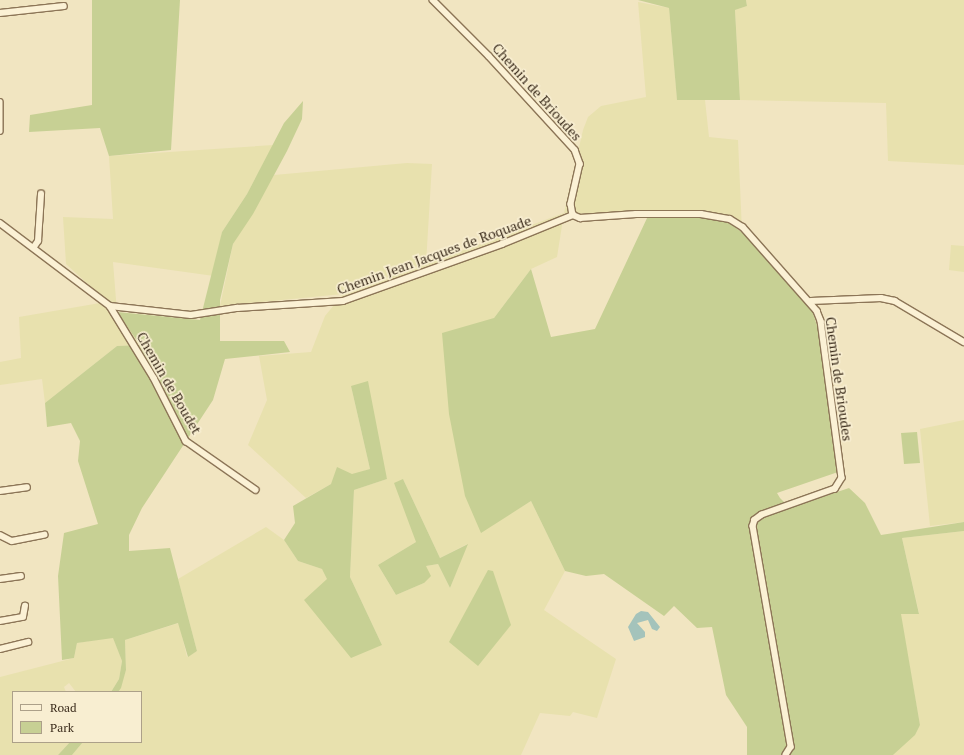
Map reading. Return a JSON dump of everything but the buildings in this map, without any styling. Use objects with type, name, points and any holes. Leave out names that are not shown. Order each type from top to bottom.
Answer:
[{"type":"street","name":"Chemin de Brioudes","points":[[433,0],[489,56],[575,150],[580,164],[571,204],[573,214],[580,218],[636,214],[701,214],[730,219],[743,227],[811,302],[821,321],[842,478],[835,489],[762,515],[755,520],[753,526],[791,747],[786,755]]},
{"type":"street","points":[[0,13],[64,6]]},
{"type":"street","points":[[0,102],[0,132]]},
{"type":"street","points":[[34,247],[38,241],[41,194]]},
{"type":"street","name":"Chemin Jean Jacques de Roquade","points":[[110,306],[191,316],[237,308],[337,303],[502,244],[573,214]]},
{"type":"street","points":[[0,223],[34,247],[110,306]]},
{"type":"street","points":[[811,302],[881,298],[895,301],[964,342]]},
{"type":"street","name":"Chemin de Boudet","points":[[110,306],[154,378],[186,441],[256,490]]},
{"type":"street","points":[[0,491],[27,487]]},
{"type":"street","points":[[0,534],[12,540],[44,535]]},
{"type":"street","points":[[0,579],[21,576]]},
{"type":"street","points":[[0,621],[23,617],[25,606]]},
{"type":"street","points":[[0,649],[28,642]]},
{"type":"shaded area","points":[[746,0],[964,0],[964,165],[888,161],[886,103],[740,100],[735,10],[747,6]]},
{"type":"shaded area","points":[[638,2],[669,8],[677,99],[705,100],[709,137],[738,140],[742,231],[717,218],[564,213],[583,130],[588,117],[601,106],[646,97]]},
{"type":"shaded area","points":[[273,145],[247,194],[222,232],[214,276],[113,262],[117,312],[140,345],[117,346],[45,403],[42,379],[0,385],[0,362],[21,358],[19,317],[100,303],[101,296],[66,264],[63,217],[113,219],[109,156]]},
{"type":"shaded area","points":[[407,163],[432,164],[426,264],[564,213],[557,257],[531,269],[494,318],[481,532],[531,501],[565,571],[544,610],[616,659],[597,718],[573,712],[570,716],[540,713],[521,755],[72,755],[82,743],[142,743],[142,691],[118,691],[126,670],[125,640],[179,623],[187,657],[197,651],[178,579],[266,527],[284,540],[298,561],[322,569],[382,645],[350,577],[354,490],[387,479],[351,386],[370,469],[331,484],[306,498],[248,445],[267,400],[259,356],[311,352],[325,316],[343,294],[220,306],[233,244],[274,175]],"holes":[[[403,479],[440,558],[467,544],[450,588],[438,564],[426,566],[424,583],[396,595],[378,565],[416,542]]]},
{"type":"shaded area","points":[[951,245],[964,246],[964,272],[949,270]]},
{"type":"shaded area","points":[[964,420],[964,522],[930,526],[920,429]]},
{"type":"shaded area","points":[[964,531],[964,755],[893,755],[920,725],[900,613],[919,613],[902,538]]},
{"type":"shaded area","points":[[113,637],[122,661],[119,679],[112,691],[75,691],[69,683],[64,687],[66,691],[12,691],[12,743],[69,743],[58,755],[0,755],[0,677],[74,658],[77,643]]},
{"type":"green space","points":[[92,0],[180,0],[171,150],[109,156],[100,128],[29,132],[30,115],[92,105]]},
{"type":"green space","points":[[638,0],[746,0],[747,6],[735,10],[740,100],[677,100],[669,8]]},
{"type":"green space","points":[[303,101],[302,119],[287,151],[253,214],[233,244],[220,300],[220,341],[284,341],[290,352],[225,359],[213,400],[142,508],[129,535],[129,551],[170,548],[197,651],[188,657],[178,623],[125,640],[126,670],[121,688],[119,691],[112,691],[119,679],[122,661],[113,638],[77,643],[74,658],[62,660],[58,576],[64,533],[98,524],[78,461],[80,441],[71,423],[47,427],[45,403],[117,346],[140,345],[117,312],[200,320],[222,232],[247,194],[284,123]]},
{"type":"green space","points":[[648,216],[717,218],[729,223],[750,238],[811,307],[820,335],[838,472],[777,493],[790,508],[849,488],[865,503],[881,535],[964,522],[964,531],[902,538],[919,614],[901,614],[920,725],[915,735],[893,755],[747,755],[747,727],[726,695],[712,627],[697,628],[674,606],[664,616],[604,574],[586,576],[565,571],[531,501],[481,533],[465,496],[449,414],[442,333],[494,318],[531,269],[551,337],[595,329]]},
{"type":"green space","points":[[368,381],[387,479],[354,490],[350,577],[382,645],[351,658],[304,600],[327,579],[322,569],[298,561],[284,540],[295,523],[293,506],[331,484],[337,467],[352,474],[370,469],[351,386]]},
{"type":"green space","points":[[917,432],[920,463],[904,464],[901,433]]},
{"type":"green space","points":[[403,479],[440,558],[468,544],[450,588],[438,564],[426,566],[431,576],[424,583],[396,595],[378,565],[416,542],[394,483]]},
{"type":"green space","points":[[488,570],[493,571],[511,625],[478,666],[449,642]]},
{"type":"green space","points":[[69,743],[82,743],[72,755],[58,755]]},
{"type":"water","points":[[641,611],[648,612],[660,627],[657,631],[652,629],[648,620],[637,623],[645,632],[645,637],[634,641],[628,627],[636,614]]}]
